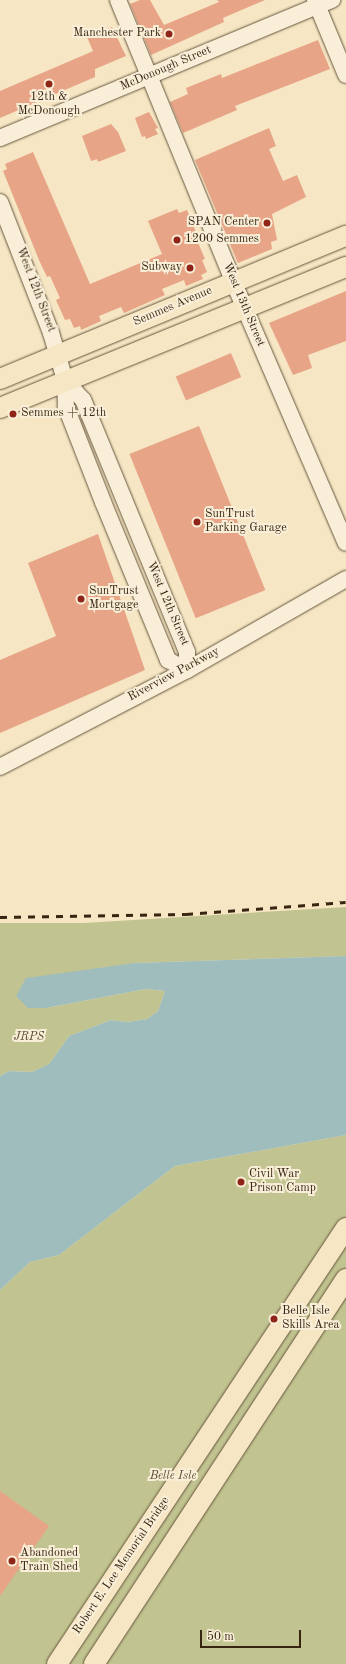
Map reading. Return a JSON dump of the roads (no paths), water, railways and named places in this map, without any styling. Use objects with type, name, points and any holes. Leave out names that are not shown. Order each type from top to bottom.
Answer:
[{"type":"main road","name":"Semmes Avenue","points":[[0,379],[346,236]]},
{"type":"main road","points":[[0,408],[244,307],[346,267]]},
{"type":"main road","name":"Robert E. Lee Memorial Bridge","points":[[57,1664],[346,1228]]},
{"type":"main road","points":[[94,1664],[346,1279]]},
{"type":"street","name":"West 13th Street","points":[[118,0],[233,282],[346,543]]},
{"type":"street","name":"McDonough Street","points":[[0,138],[322,2]]},
{"type":"street","points":[[322,2],[346,75]]},
{"type":"street","name":"West 12th Street","points":[[0,202],[58,354],[65,380],[66,408],[168,660],[186,670]]},
{"type":"street","name":"Riverview Parkway","points":[[0,766],[186,670],[346,579]]},
{"type":"water","points":[[346,956],[346,1135],[175,1166],[59,1255],[30,1262],[0,1290],[0,1076],[9,1071],[32,1072],[49,1064],[69,1036],[111,1020],[127,1022],[147,1019],[158,1011],[165,991],[146,989],[46,1008],[28,1008],[16,996],[26,978],[135,963]]},
{"type":"railway","points":[[0,917],[186,914],[346,902]]},
{"type":"place","name":"Manchester Park","points":[[169,34]]},
{"type":"place","name":"12th & McDonough","points":[[49,84]]},
{"type":"place","name":"SPAN Center","points":[[267,223]]},
{"type":"place","name":"1200 Semmes","points":[[177,240]]},
{"type":"place","name":"Subway","points":[[190,268]]},
{"type":"place","name":"Semmes + 12th","points":[[13,414]]},
{"type":"place","name":"SunTrust Parking Garage","points":[[197,522]]},
{"type":"place","name":"SunTrust Mortgage","points":[[81,599]]},
{"type":"place","name":"Civil War Prison Camp","points":[[241,1182]]},
{"type":"place","name":"Belle Isle Skills Area","points":[[274,1319]]},
{"type":"place","name":"Abandoned Train Shed","points":[[12,1561]]},
{"type":"park label","name":"JRPS","points":[[29,1038]]},
{"type":"park label","name":"Belle Isle","points":[[173,1477]]}]
